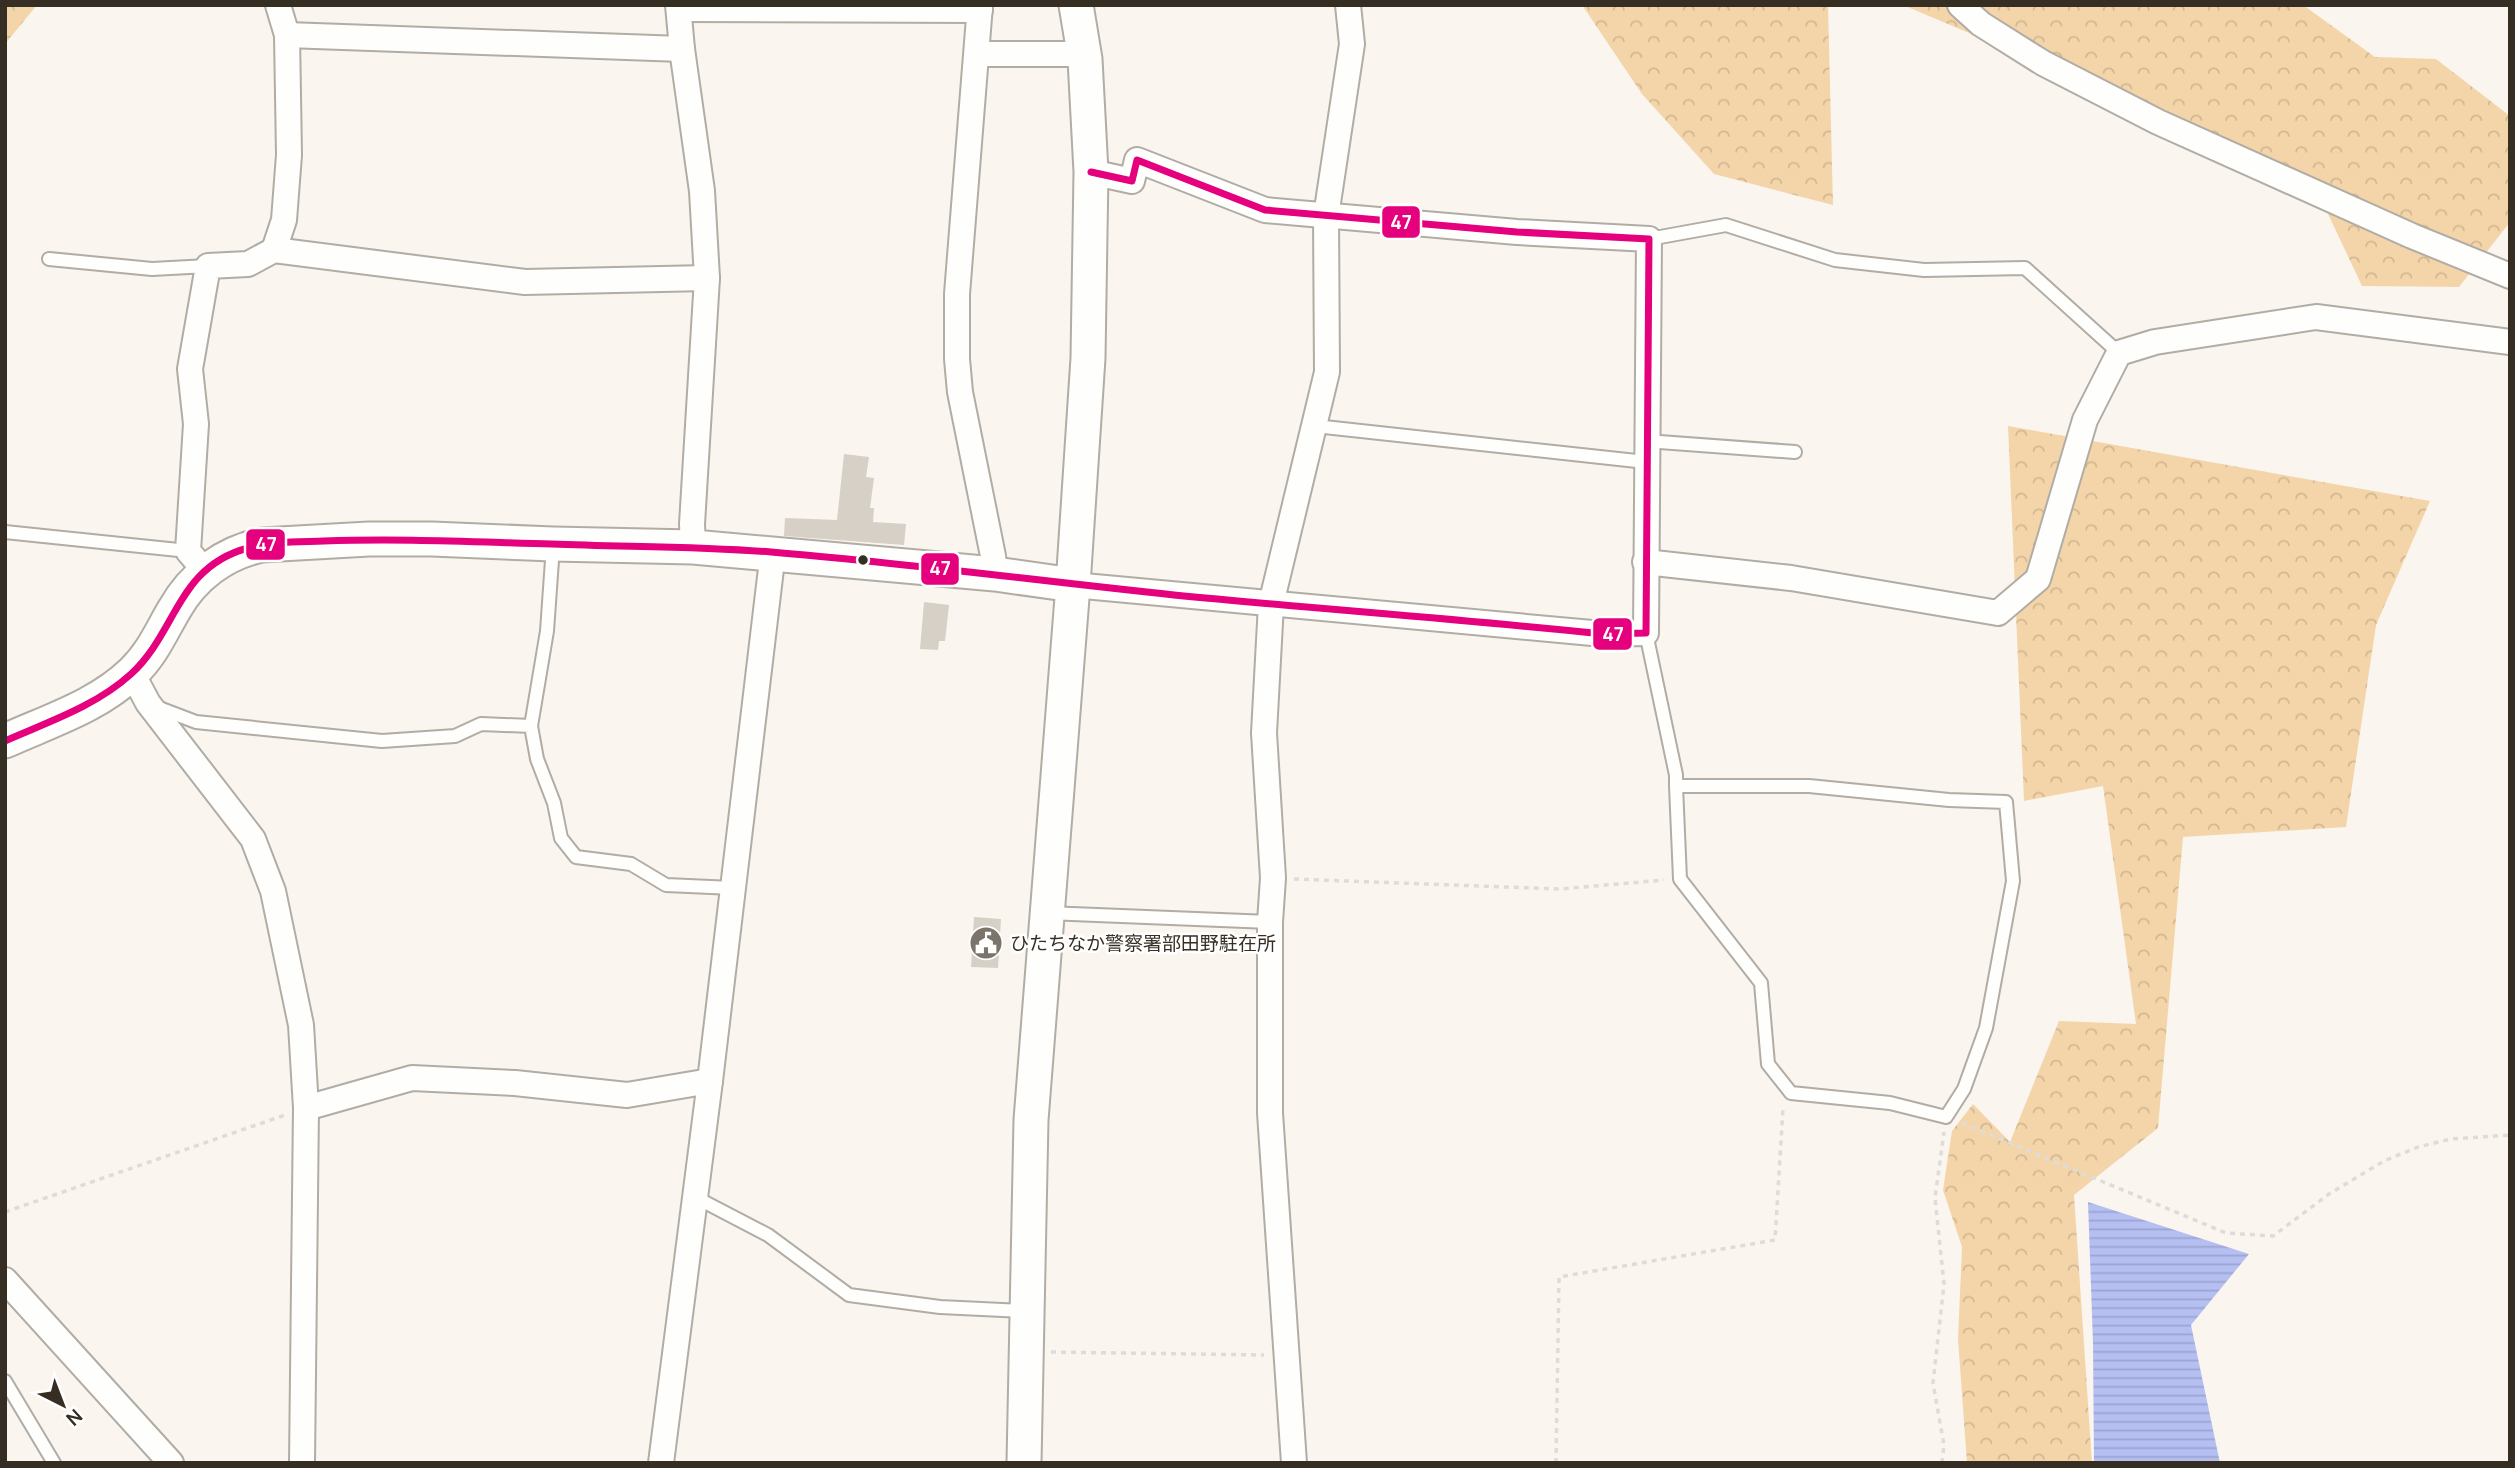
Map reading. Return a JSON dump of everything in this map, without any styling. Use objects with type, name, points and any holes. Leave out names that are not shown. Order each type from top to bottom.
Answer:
[{"type":"street","points":[[274,250],[284,220],[289,155],[287,34],[278,5]]},
{"type":"street","points":[[1024,1463],[1031,1120],[1088,358],[1091,172],[1084,54],[1076,5]]},
{"type":"street","points":[[1294,1463],[1270,1113],[1270,922],[1273,878],[1264,733],[1271,604],[1327,372],[1326,216],[1352,44],[1348,5]]},
{"type":"street","points":[[1960,5],[1981,24],[2043,63],[2158,122],[2412,236],[2510,276]]},
{"type":"street","points":[[692,547],[707,278],[702,191],[682,49],[679,7],[980,8],[957,294],[957,359],[960,392],[995,574]]},
{"type":"street","points":[[287,34],[682,49]]},
{"type":"street","points":[[976,54],[1084,54]]},
{"type":"street","points":[[197,561],[226,557],[246,548],[283,543],[432,539],[692,547],[773,552],[995,574],[1073,585],[1603,634],[1646,632],[1649,239],[1517,232],[1265,209],[1137,160],[1132,181],[1091,172]]},
{"type":"street","points":[[5,741],[95,701],[132,673],[157,643],[197,561],[196,424],[190,369],[208,266],[248,264],[274,250],[525,282],[707,278]]},
{"type":"street","points":[[1645,562],[1791,578],[1998,613],[2038,579],[2085,420],[2119,353],[2155,342],[2316,317],[2510,342]]},
{"type":"street","points":[[661,1463],[773,552]]},
{"type":"street","points":[[132,673],[148,703],[253,839],[273,891],[301,1025],[306,1108],[302,1463]]},
{"type":"street","points":[[306,1108],[412,1078],[516,1083],[627,1095],[710,1081]]},
{"type":"street","points":[[5,1280],[171,1463]]},
{"type":"lane","points":[[1649,239],[1726,225],[1835,260],[1924,270],[2025,268],[2119,353]]},
{"type":"lane","points":[[49,259],[152,269],[208,266]]},
{"type":"lane","points":[[1315,426],[1646,451],[1795,452]]},
{"type":"lane","points":[[5,532],[197,561]]},
{"type":"lane","points":[[553,544],[547,631],[531,726],[537,759],[554,803],[561,838],[576,857],[631,864],[666,885],[733,888]]},
{"type":"lane","points":[[1646,632],[1676,786],[1679,879],[1761,983],[1768,1064],[1791,1093],[1890,1103],[1946,1117],[1964,1089],[1986,1028],[2013,881],[2006,802],[1949,800],[1809,786],[1676,786]]},
{"type":"lane","points":[[148,703],[196,722],[382,741],[455,736],[481,724],[531,726]]},
{"type":"lane","points":[[1047,913],[1270,922]]},
{"type":"lane","points":[[695,1197],[768,1235],[849,1295],[940,1307],[1026,1311]]},
{"type":"lane","points":[[5,1381],[54,1463]]},
{"type":"path","points":[[1273,878],[1560,889],[1679,879]]},
{"type":"path","points":[[1556,1463],[1559,1278],[1775,1240],[1784,1085]]},
{"type":"path","points":[[5,1212],[306,1108]]},
{"type":"path","points":[[1942,1463],[1944,1446],[1933,1383],[1944,1284],[1934,1198],[1946,1117],[2226,1233],[2273,1236],[2329,1194],[2384,1161],[2418,1147],[2451,1139],[2510,1135]]},
{"type":"path","points":[[1026,1352],[1287,1355]]},
{"type":"green space","points":[[5,5],[37,5],[5,44]]},
{"type":"green space","points":[[1582,5],[1828,5],[1833,205],[1714,174],[1642,94]]},
{"type":"green space","points":[[1903,5],[2303,5],[2375,57],[2436,59],[2510,116],[2510,222],[2459,287],[2362,286],[2311,178]]},
{"type":"green space","points":[[2008,426],[2430,501],[2376,625],[2346,827],[2183,837],[2158,1128],[2074,1195],[2092,1463],[1967,1463],[1958,1339],[1962,1247],[1943,1190],[1952,1131],[1973,1104],[2010,1142],[2059,1021],[2136,1024],[2103,786],[2024,801]]},
{"type":"water","points":[[2088,1202],[2249,1254],[2191,1325],[2220,1463],[2094,1462]]},
{"type":"building","points":[[844,454],[869,457],[866,477],[874,478],[870,508],[874,508],[873,522],[906,524],[904,545],[784,536],[785,518],[837,520]]},
{"type":"building","points":[[924,602],[949,605],[945,641],[939,641],[938,650],[920,649]]},
{"type":"building","name":"ひたちなか警察署部田野駐在所","points":[[974,917],[1001,919],[998,968],[971,967]]},
{"type":"transit line","name":"47","points":[[5,741],[87,704],[131,674],[159,639],[192,585],[224,557],[248,548],[286,542],[410,540],[744,550],[872,561],[1228,600],[1603,634],[1646,633],[1649,239],[1517,232],[1265,210],[1137,160],[1132,181],[1091,172]]},
{"type":"place","name":"ひたちなか警察署部田野駐在所","points":[[986,943]]}]
